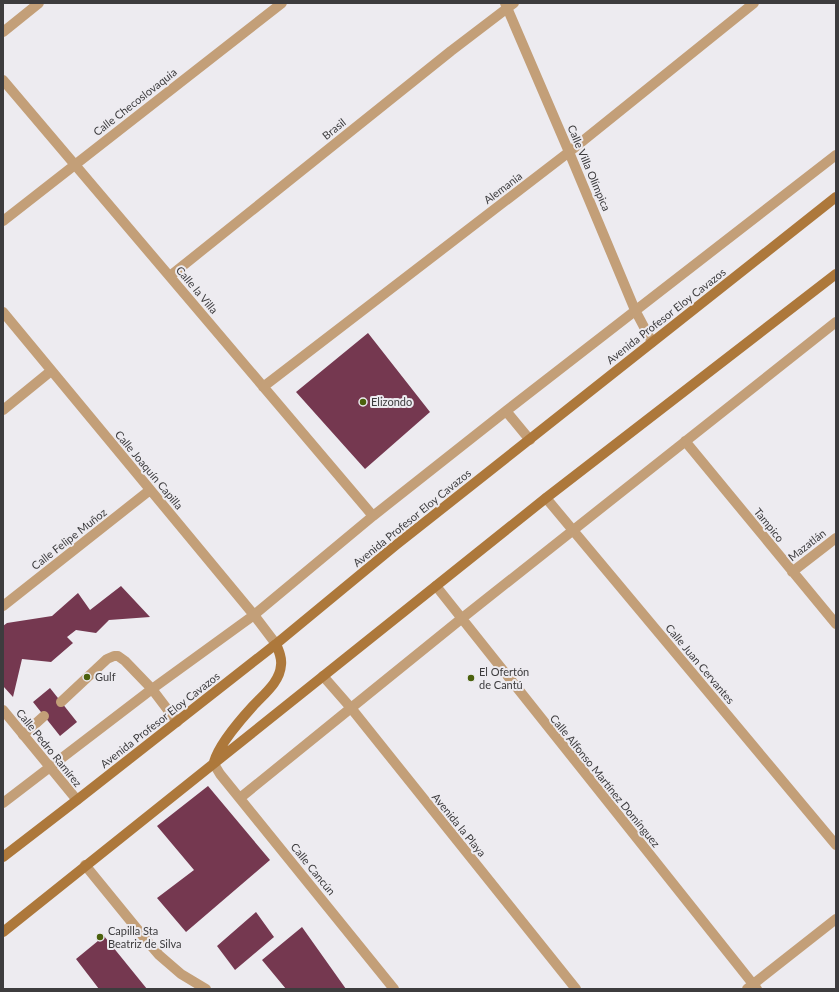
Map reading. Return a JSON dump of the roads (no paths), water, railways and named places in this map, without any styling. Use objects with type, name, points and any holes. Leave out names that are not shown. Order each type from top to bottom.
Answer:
[{"type":"main road","name":"Avenida Profesor Eloy Cavazos","points":[[3,857],[276,644],[396,545],[836,197]]},
{"type":"main road","points":[[3,932],[546,498],[836,274]]},
{"type":"main road","points":[[214,764],[217,755],[238,725],[278,678],[281,666],[280,656],[276,644]]},
{"type":"street","points":[[3,32],[39,3]]},
{"type":"street","name":"Calle Checoslovaquia","points":[[3,220],[282,3]]},
{"type":"street","name":"Alemania","points":[[263,387],[569,152],[754,3]]},
{"type":"street","name":"Calle Villa Olímpica","points":[[509,5],[635,310],[652,342]]},
{"type":"street","name":"Brasil","points":[[170,276],[509,5]]},
{"type":"street","name":"Calle la Villa","points":[[3,80],[373,516]]},
{"type":"street","points":[[3,802],[254,615],[373,516],[635,310],[836,155]]},
{"type":"street","name":"Calle Joaquín Capilla","points":[[3,312],[254,615],[276,644]]},
{"type":"street","points":[[240,798],[572,530],[836,322]]},
{"type":"street","points":[[3,410],[51,371]]},
{"type":"street","points":[[506,411],[530,440]]},
{"type":"street","name":"Tampico","points":[[685,442],[836,624]]},
{"type":"street","name":"Calle Felipe Muñoz","points":[[3,606],[150,490]]},
{"type":"street","name":"Calle Juan Cervantes","points":[[546,498],[836,845]]},
{"type":"street","name":"Mazatlán","points":[[792,572],[836,538]]},
{"type":"street","name":"Calle Alfonso Martínez Domínguez","points":[[436,586],[752,987]]},
{"type":"street","points":[[61,702],[107,659],[118,656],[125,661],[152,690],[177,722]]},
{"type":"street","name":"Avenida la Playa","points":[[323,676],[351,708],[576,989]]},
{"type":"street","name":"Calle Pedro Ramírez","points":[[3,710],[49,768],[77,800]]},
{"type":"street","points":[[23,735],[44,716]]},
{"type":"street","name":"Calle Cancún","points":[[214,764],[220,774],[394,989]]},
{"type":"street","points":[[85,865],[159,955],[181,974],[206,989]]},
{"type":"street","points":[[752,987],[836,918]]},
{"type":"place","name":"Elizondo","points":[[363,402]]},
{"type":"place","name":"Gulf","points":[[87,677]]},
{"type":"place","name":"El Ofertón de Cantú","points":[[471,678]]},
{"type":"place","name":"Capilla Sta Beatriz de Silva","points":[[100,937]]}]
